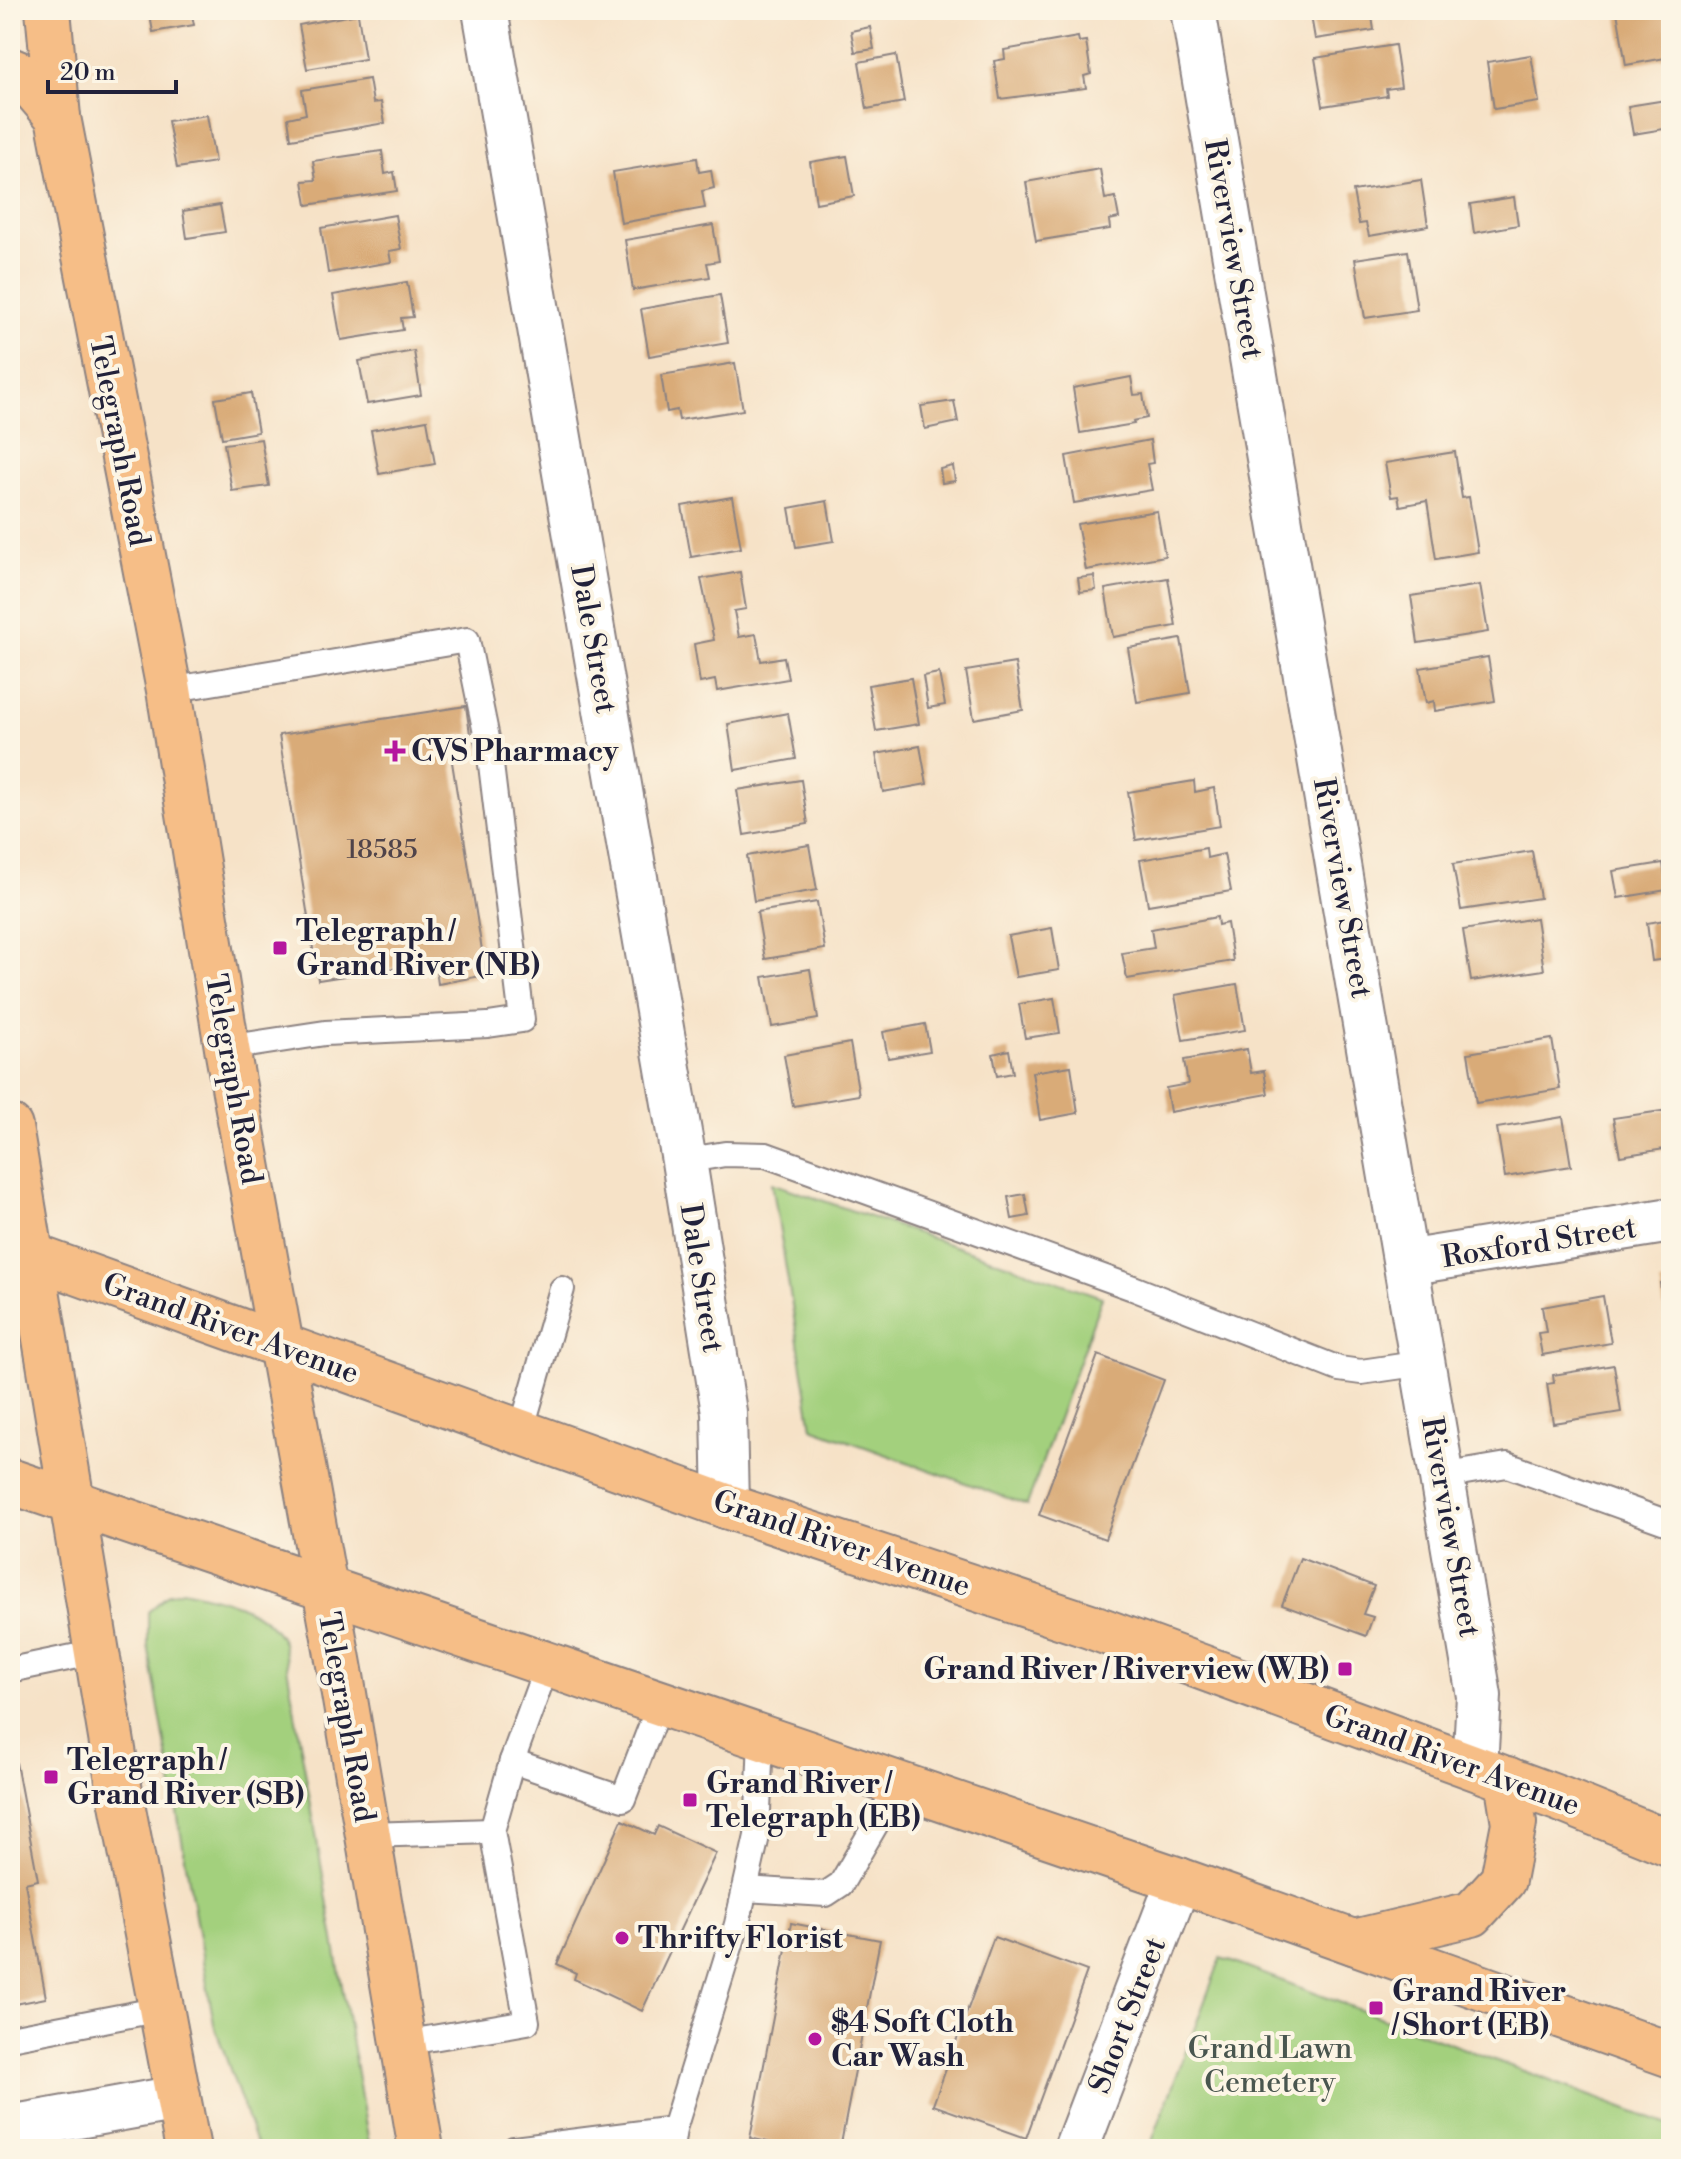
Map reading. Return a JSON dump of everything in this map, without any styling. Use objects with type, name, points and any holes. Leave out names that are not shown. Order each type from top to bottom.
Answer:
[{"type":"main road","name":"Telegraph Road","points":[[48,10],[58,117],[169,690],[227,1048],[283,1347],[421,2149]]},
{"type":"main road","points":[[10,70],[22,75],[58,117]]},
{"type":"main road","points":[[10,1127],[21,1252],[73,1502],[97,1652],[188,2149]]},
{"type":"main road","name":"Grand River Avenue","points":[[21,1252],[726,1506],[1090,1626],[1491,1773],[1671,1844]]},
{"type":"main road","points":[[10,1481],[1179,1880],[1671,2055]]},
{"type":"main road","points":[[1354,1942],[1472,1914],[1503,1880],[1514,1823],[1491,1773]]},
{"type":"street","name":"Dale Street","points":[[485,10],[684,1161],[724,1412],[726,1506]]},
{"type":"street","name":"Riverview Street","points":[[1193,10],[1491,1773]]},
{"type":"street","name":"Roxford Street","points":[[1406,1263],[1671,1220]]},
{"type":"street","name":"Short Street","points":[[1076,2149],[1179,1880]]},
{"type":"street","points":[[10,2128],[178,2098]]},
{"type":"lane","points":[[169,690],[467,640],[489,748],[522,1020],[325,1033],[227,1048]]},
{"type":"lane","points":[[684,1161],[725,1154],[766,1155],[1133,1288],[1339,1369],[1361,1372],[1423,1363]]},
{"type":"lane","points":[[521,1431],[562,1289]]},
{"type":"lane","points":[[1442,1476],[1507,1465],[1671,1524]]},
{"type":"lane","points":[[10,1670],[97,1652]]},
{"type":"lane","points":[[403,2043],[527,2022],[492,1831],[512,1761],[547,1665]]},
{"type":"lane","points":[[512,1761],[623,1799],[660,1703]]},
{"type":"lane","points":[[514,2149],[672,2139],[745,1889],[757,1836],[761,1738]]},
{"type":"lane","points":[[745,1889],[826,1894],[841,1884],[898,1786]]},
{"type":"lane","points":[[368,1835],[492,1831]]},
{"type":"lane","points":[[10,2038],[161,2009]]},
{"type":"green space","points":[[772,1183],[1102,1297],[1027,1505],[812,1428]]},
{"type":"green space","points":[[183,1590],[240,1606],[265,1621],[283,1643],[370,2149],[258,2149],[214,2024],[148,1645],[148,1612],[169,1594]]},
{"type":"green space","name":"Grand Lawn Cemetery","points":[[1221,1958],[1671,2126],[1671,2149],[1149,2149]]},
{"type":"building","points":[[149,10],[191,10],[194,25],[153,32]]},
{"type":"building","points":[[606,10],[646,10],[646,12],[607,18]]},
{"type":"building","points":[[1310,10],[1371,10],[1374,30],[1315,39]]},
{"type":"building","points":[[1664,10],[1671,57],[1626,65],[1617,12]]},
{"type":"building","points":[[358,14],[365,59],[307,69],[299,25]]},
{"type":"building","points":[[870,27],[874,49],[855,52],[851,31]]},
{"type":"building","points":[[1078,37],[1079,42],[1086,41],[1091,74],[1084,76],[1086,88],[1000,99],[994,61],[1005,59],[1004,50]]},
{"type":"building","points":[[1395,45],[1401,87],[1386,89],[1387,96],[1323,106],[1315,58]]},
{"type":"building","points":[[896,55],[904,102],[867,109],[859,62]]},
{"type":"building","points":[[1531,55],[1539,102],[1494,109],[1487,62]]},
{"type":"building","points":[[369,79],[373,103],[381,102],[385,123],[291,139],[288,118],[306,114],[302,90]]},
{"type":"building","points":[[1666,100],[1670,128],[1633,134],[1628,106]]},
{"type":"building","points":[[207,115],[215,162],[177,168],[168,121]]},
{"type":"building","points":[[382,151],[385,174],[394,172],[397,191],[307,205],[303,181],[316,180],[313,161]]},
{"type":"building","points":[[847,156],[854,196],[816,203],[810,162]]},
{"type":"building","points":[[697,158],[699,172],[711,170],[714,188],[702,191],[705,208],[621,223],[613,172]]},
{"type":"building","points":[[1100,169],[1105,199],[1115,197],[1119,218],[1109,220],[1110,229],[1036,241],[1026,182]]},
{"type":"building","points":[[1421,180],[1428,226],[1369,236],[1366,223],[1359,224],[1353,191]]},
{"type":"building","points":[[1514,197],[1518,225],[1474,233],[1470,204]]},
{"type":"building","points":[[220,205],[225,232],[187,238],[183,211]]},
{"type":"building","points":[[395,215],[401,249],[389,251],[391,262],[328,273],[321,228]]},
{"type":"building","points":[[713,225],[719,261],[707,263],[710,277],[633,290],[625,240]]},
{"type":"building","points":[[1408,251],[1417,310],[1365,318],[1355,259]]},
{"type":"building","points":[[407,282],[413,317],[401,318],[403,330],[341,340],[333,295]]},
{"type":"building","points":[[720,295],[728,343],[649,356],[641,309]]},
{"type":"building","points":[[414,351],[421,395],[367,404],[359,361]]},
{"type":"building","points":[[735,363],[743,410],[679,420],[677,410],[667,412],[661,375]]},
{"type":"building","points":[[1131,377],[1134,395],[1143,394],[1147,418],[1133,421],[1134,424],[1080,433],[1073,388]]},
{"type":"building","points":[[251,393],[258,432],[222,438],[215,399]]},
{"type":"building","points":[[954,401],[958,422],[925,429],[921,406]]},
{"type":"building","points":[[427,420],[435,464],[379,474],[371,430]]},
{"type":"building","points":[[261,439],[269,486],[232,491],[224,444]]},
{"type":"building","points":[[1150,440],[1153,463],[1147,464],[1152,490],[1074,503],[1066,456]]},
{"type":"building","points":[[1455,452],[1462,498],[1469,497],[1478,552],[1436,559],[1427,501],[1400,506],[1398,496],[1391,497],[1385,463]]},
{"type":"building","points":[[953,466],[955,481],[942,483],[940,469]]},
{"type":"building","points":[[732,497],[741,548],[691,557],[682,506]]},
{"type":"building","points":[[827,501],[834,541],[796,547],[789,508]]},
{"type":"building","points":[[1157,511],[1165,556],[1086,570],[1077,524]]},
{"type":"building","points":[[740,572],[746,609],[734,611],[739,637],[756,634],[761,661],[784,657],[788,679],[717,691],[715,680],[700,683],[694,644],[714,640],[701,579]]},
{"type":"building","points":[[1094,576],[1096,590],[1080,592],[1078,578]]},
{"type":"building","points":[[1168,578],[1176,626],[1113,637],[1105,589]]},
{"type":"building","points":[[1480,585],[1488,632],[1418,643],[1411,596]]},
{"type":"building","points":[[1181,639],[1190,693],[1137,702],[1128,648]]},
{"type":"building","points":[[1488,657],[1495,701],[1435,711],[1434,701],[1426,703],[1420,668]]},
{"type":"building","points":[[1015,663],[1023,710],[974,719],[966,671]]},
{"type":"building","points":[[939,673],[945,705],[928,708],[923,676]]},
{"type":"building","points":[[911,678],[919,724],[876,731],[868,685]]},
{"type":"building","name":"CVS Pharmacy","points":[[466,706],[470,734],[448,737],[486,975],[438,984],[435,962],[318,980],[279,735]]},
{"type":"building","points":[[788,713],[796,759],[735,770],[728,724]]},
{"type":"building","points":[[920,746],[927,784],[883,792],[876,754]]},
{"type":"building","points":[[801,780],[808,824],[744,835],[737,790]]},
{"type":"building","points":[[1194,781],[1195,792],[1214,788],[1220,826],[1136,840],[1128,792]]},
{"type":"building","points":[[809,845],[817,890],[754,901],[747,856]]},
{"type":"building","points":[[1206,848],[1207,858],[1224,854],[1231,891],[1148,905],[1140,860]]},
{"type":"building","points":[[1532,851],[1540,898],[1461,910],[1453,864]]},
{"type":"building","points":[[1663,863],[1667,890],[1618,898],[1613,871]]},
{"type":"building","points":[[817,902],[825,949],[765,959],[757,912]]},
{"type":"building","points":[[1217,917],[1218,925],[1227,923],[1233,961],[1127,979],[1122,953],[1154,948],[1151,929]]},
{"type":"building","points":[[1536,918],[1544,970],[1471,981],[1463,930]]},
{"type":"building","points":[[1671,919],[1671,958],[1652,961],[1647,923]]},
{"type":"building","points":[[1052,928],[1059,970],[1016,977],[1008,936]]},
{"type":"building","points":[[810,969],[818,1019],[772,1027],[763,977]]},
{"type":"building","points":[[1237,984],[1245,1030],[1183,1040],[1175,995]]},
{"type":"building","points":[[1054,998],[1060,1033],[1025,1038],[1019,1004]]},
{"type":"building","points":[[925,1024],[930,1051],[888,1058],[883,1032]]},
{"type":"building","points":[[1552,1039],[1560,1089],[1476,1103],[1468,1053]]},
{"type":"building","points":[[850,1043],[859,1095],[793,1106],[784,1055]]},
{"type":"building","points":[[1247,1049],[1251,1073],[1264,1071],[1268,1094],[1170,1112],[1166,1088],[1188,1084],[1184,1060]]},
{"type":"building","points":[[1009,1050],[1013,1073],[997,1076],[993,1054]]},
{"type":"building","points":[[1071,1066],[1078,1113],[1040,1120],[1032,1072]]},
{"type":"building","points":[[1669,1110],[1671,1148],[1620,1156],[1613,1118]]},
{"type":"building","points":[[1563,1117],[1571,1166],[1505,1177],[1497,1128]]},
{"type":"building","points":[[1025,1194],[1029,1216],[1012,1219],[1008,1197]]},
{"type":"building","points":[[1671,1281],[1671,1331],[1667,1331],[1660,1283]]},
{"type":"building","points":[[1603,1296],[1611,1343],[1542,1355],[1538,1333],[1546,1332],[1542,1307]]},
{"type":"building","points":[[1098,1355],[1164,1380],[1105,1539],[1039,1515]]},
{"type":"building","points":[[1614,1365],[1621,1412],[1553,1423],[1547,1384],[1554,1383],[1553,1375]]},
{"type":"building","points":[[1300,1558],[1374,1586],[1363,1614],[1373,1617],[1366,1636],[1282,1605]]},
{"type":"building","points":[[10,1750],[14,1752],[38,1880],[25,1883],[46,1998],[10,2005]]},
{"type":"building","name":"Thrifty Florist","points":[[622,1820],[654,1835],[658,1826],[716,1853],[642,2011],[574,1979],[576,1973],[557,1964]]},
{"type":"building","name":"$4 Soft Cloth Car Wash","points":[[791,1923],[880,1940],[840,2149],[770,2149],[772,2143],[750,2138]]},
{"type":"building","points":[[994,1937],[1087,1971],[1026,2138],[933,2105]]},
{"type":"place","name":"CVS Pharmacy","points":[[395,751]]},
{"type":"place","name":"Telegraph / Grand River (NB)","points":[[280,948]]},
{"type":"place","name":"Grand River / Riverview (WB)","points":[[1345,1669]]},
{"type":"place","name":"Telegraph / Grand River (SB)","points":[[51,1777]]},
{"type":"place","name":"Grand River / Telegraph (EB)","points":[[690,1800]]},
{"type":"place","name":"Thrifty Florist","points":[[622,1938]]},
{"type":"place","name":"Grand River / Short (EB)","points":[[1376,2008]]},
{"type":"place","name":"$4 Soft Cloth Car Wash","points":[[815,2039]]}]
